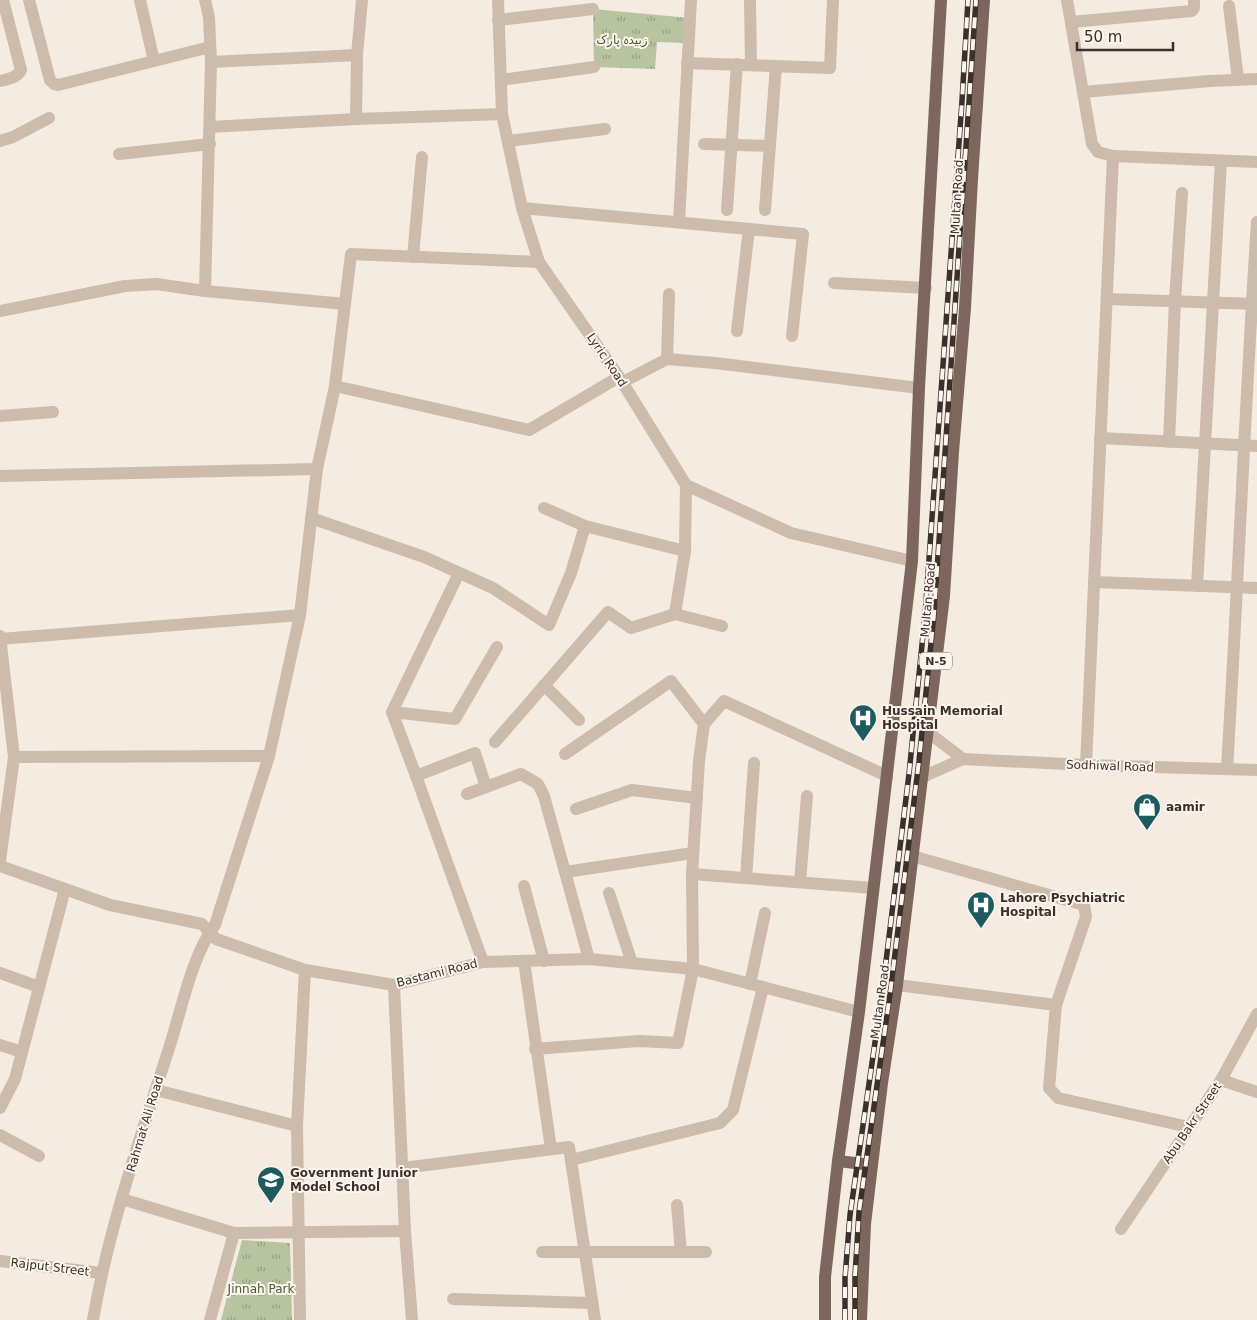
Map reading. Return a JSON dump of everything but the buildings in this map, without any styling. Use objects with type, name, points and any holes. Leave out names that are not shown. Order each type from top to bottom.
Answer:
[{"type":"main road","name":"Multan Road","points":[[824,1320],[825,1277],[838,1161],[859,1012],[912,561],[942,0]]},
{"type":"main road","name":"Multan Road","points":[[861,1320],[865,1224],[882,1083],[897,985],[944,596],[965,308],[984,0]]},
{"type":"main road","points":[[838,1161],[872,1165]]},
{"type":"street","points":[[0,81],[19,74],[21,70],[4,0]]},
{"type":"street","points":[[29,0],[50,80],[54,84],[58,85],[210,47]]},
{"type":"street","points":[[140,0],[154,62]]},
{"type":"street","points":[[205,0],[209,17],[211,62],[205,291]]},
{"type":"street","points":[[356,119],[357,55],[362,0]]},
{"type":"street","name":"Lyric Road","points":[[498,0],[502,114],[522,208],[539,262],[621,380],[686,485]]},
{"type":"street","points":[[679,222],[691,0]]},
{"type":"street","points":[[750,0],[751,65]]},
{"type":"street","points":[[687,63],[830,68],[833,0]]},
{"type":"street","points":[[1067,0],[1092,144],[1098,152],[1113,156],[1257,162]]},
{"type":"street","points":[[1071,22],[1192,11],[1194,0]]},
{"type":"street","points":[[1229,6],[1238,79]]},
{"type":"street","points":[[498,20],[593,9]]},
{"type":"street","points":[[211,62],[357,55]]},
{"type":"street","points":[[727,210],[737,64]]},
{"type":"street","points":[[765,210],[776,66]]},
{"type":"street","points":[[501,80],[594,67]]},
{"type":"street","points":[[1083,92],[1257,79]]},
{"type":"street","points":[[210,127],[502,114]]},
{"type":"street","points":[[0,141],[13,137],[49,118]]},
{"type":"street","points":[[508,141],[604,129]]},
{"type":"street","points":[[119,154],[210,144]]},
{"type":"street","points":[[704,144],[770,146]]},
{"type":"street","points":[[1086,765],[1113,156]]},
{"type":"street","points":[[422,157],[413,257],[539,262]]},
{"type":"street","points":[[1197,586],[1221,161]]},
{"type":"street","points":[[1169,442],[1182,193]]},
{"type":"street","points":[[522,208],[803,234],[792,336]]},
{"type":"street","points":[[1226,769],[1238,587],[1257,222]]},
{"type":"street","points":[[737,331],[749,229]]},
{"type":"street","name":"Rahmat Ali Road","points":[[93,1320],[101,1273],[156,1090],[201,946],[215,925],[269,756],[300,615],[317,469],[335,386],[351,254],[413,257]]},
{"type":"street","points":[[834,282],[926,288]]},
{"type":"street","points":[[0,311],[125,286],[156,284],[205,291],[345,304]]},
{"type":"street","points":[[667,359],[669,294]]},
{"type":"street","points":[[1107,299],[1254,304]]},
{"type":"street","points":[[335,386],[529,430],[621,380],[667,359],[920,388]]},
{"type":"street","points":[[0,416],[53,412]]},
{"type":"street","points":[[1100,438],[1257,446]]},
{"type":"street","points":[[0,476],[317,469]]},
{"type":"street","points":[[675,614],[686,551],[686,485],[791,534],[912,561]]},
{"type":"street","points":[[544,508],[585,526],[686,551]]},
{"type":"street","points":[[311,518],[424,557],[459,572],[493,588],[549,625],[571,573],[585,526]]},
{"type":"street","points":[[459,572],[392,712],[483,962]]},
{"type":"street","points":[[1094,582],[1257,588]]},
{"type":"street","points":[[494,742],[608,612],[631,628],[675,614],[722,626]]},
{"type":"street","points":[[0,639],[300,615]]},
{"type":"street","points":[[0,636],[14,757],[0,861]]},
{"type":"street","points":[[392,712],[455,719],[497,647]]},
{"type":"street","points":[[565,754],[670,681],[704,724]]},
{"type":"street","points":[[544,685],[579,720]]},
{"type":"street","points":[[535,1049],[639,1041],[678,1043],[693,969],[692,874],[699,761],[704,724],[724,701],[886,776]]},
{"type":"street","points":[[928,728],[934,736],[963,760]]},
{"type":"street","points":[[416,776],[474,752],[486,787]]},
{"type":"street","points":[[14,757],[269,756]]},
{"type":"street","name":"Sodhiwal Road","points":[[921,779],[963,760],[1257,770]]},
{"type":"street","points":[[746,878],[754,763]]},
{"type":"street","points":[[467,794],[521,774],[538,784],[544,796],[589,959]]},
{"type":"street","points":[[576,809],[632,790],[697,798]]},
{"type":"street","points":[[800,882],[806,796]]},
{"type":"street","points":[[565,872],[693,853]]},
{"type":"street","points":[[912,856],[1084,904],[1086,917],[1056,1005],[1049,1088],[1058,1098],[1189,1127]]},
{"type":"street","name":"Bastami Road","points":[[0,866],[110,905],[202,924],[216,939],[305,970],[394,985],[483,962],[589,959],[693,969],[859,1012]]},
{"type":"street","points":[[692,874],[873,888]]},
{"type":"street","points":[[524,886],[544,961]]},
{"type":"street","points":[[0,1108],[15,1079],[65,888]]},
{"type":"street","points":[[609,893],[632,963]]},
{"type":"street","points":[[750,984],[765,913]]},
{"type":"street","points":[[524,961],[535,1049],[551,1149]]},
{"type":"street","points":[[300,1320],[297,1126],[305,970]]},
{"type":"street","points":[[0,973],[39,987]]},
{"type":"street","points":[[394,985],[405,1231],[412,1320]]},
{"type":"street","points":[[897,985],[1056,1005]]},
{"type":"street","points":[[571,1160],[720,1124],[733,1110],[763,987]]},
{"type":"street","name":"Abu Bakr Street","points":[[1121,1229],[1221,1080],[1257,1014]]},
{"type":"street","points":[[0,1046],[22,1052]]},
{"type":"street","points":[[1221,1080],[1257,1092]]},
{"type":"street","points":[[156,1090],[297,1126]]},
{"type":"street","points":[[0,1135],[39,1156]]},
{"type":"street","points":[[403,1168],[569,1147],[595,1320]]},
{"type":"street","points":[[122,1199],[234,1233],[405,1231]]},
{"type":"street","points":[[677,1205],[681,1252]]},
{"type":"street","points":[[210,1320],[234,1233]]},
{"type":"street","points":[[542,1252],[706,1252]]},
{"type":"street","name":"Rajput Street","points":[[0,1261],[101,1273]]},
{"type":"street","points":[[454,1299],[592,1303]]},
{"type":"green space","name":"زبیدہ پارک","points":[[593,9],[690,18],[688,43],[657,42],[655,69],[594,67]]},
{"type":"green space","name":"Jinnah Park","points":[[242,1240],[290,1243],[292,1320],[221,1320]]},
{"type":"railway","points":[[845,1320],[845,1278],[850,1215],[882,994],[909,774],[925,615],[968,0]]},
{"type":"railway","points":[[855,1320],[855,1276],[859,1212],[890,994],[919,761],[934,614],[976,0]]},
{"type":"place","name":"Hussain Memorial Hospital","points":[[863,742]]},
{"type":"place","name":"aamir","points":[[1147,831]]},
{"type":"place","name":"Lahore Psychiatric Hospital","points":[[981,929]]},
{"type":"place","name":"Government Junior Model School","points":[[271,1204]]}]
